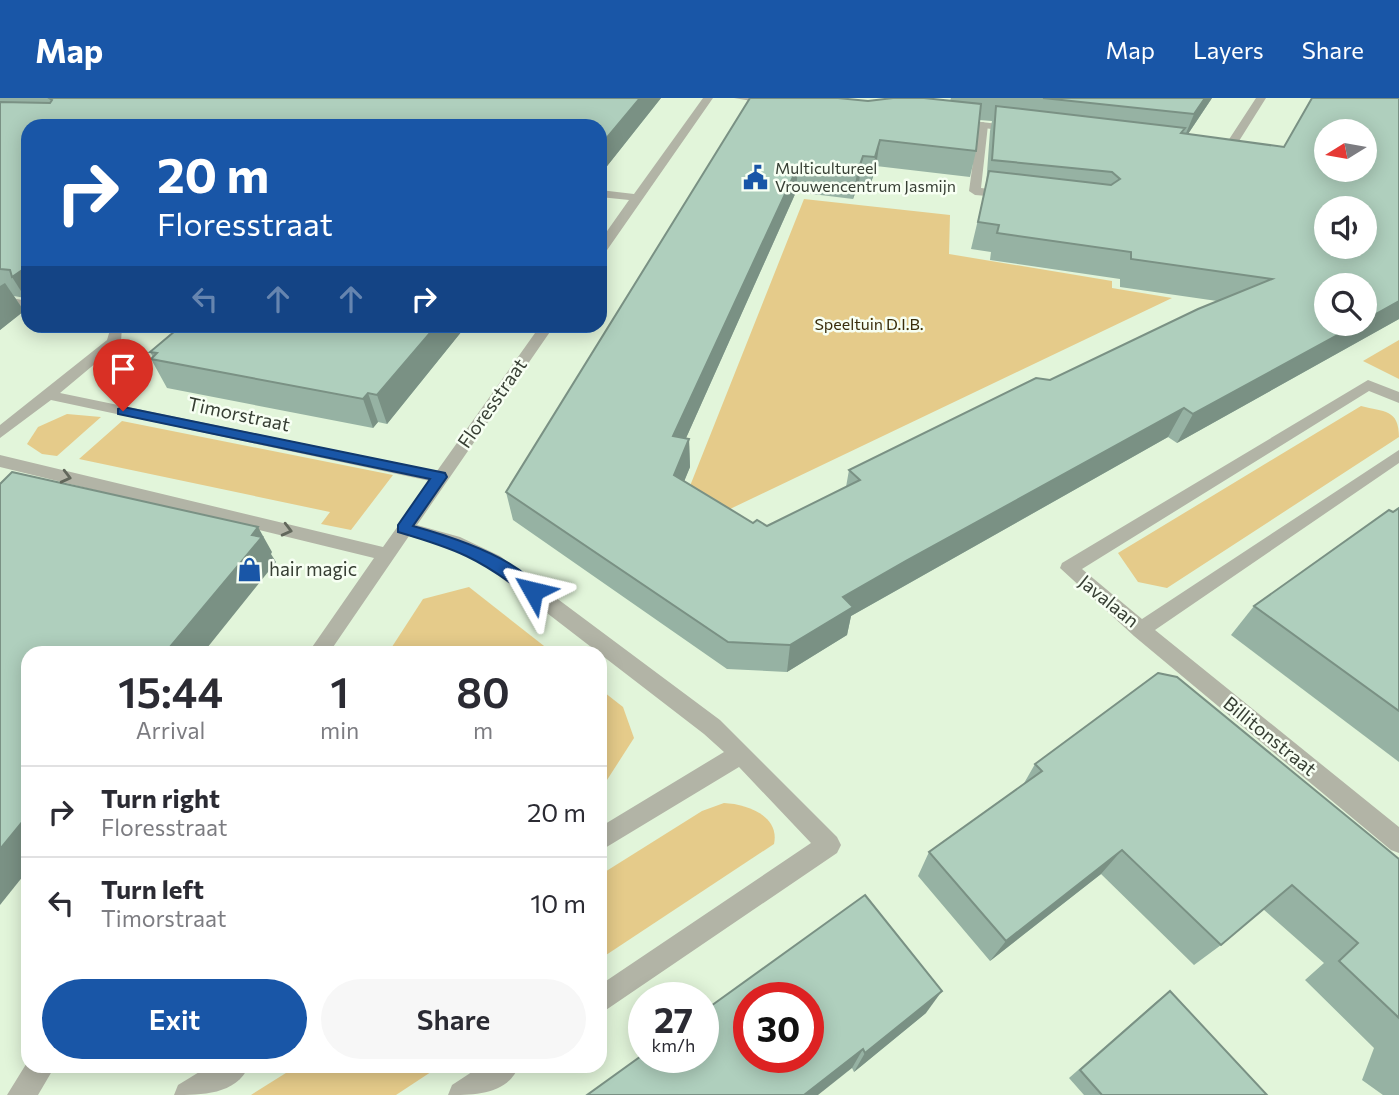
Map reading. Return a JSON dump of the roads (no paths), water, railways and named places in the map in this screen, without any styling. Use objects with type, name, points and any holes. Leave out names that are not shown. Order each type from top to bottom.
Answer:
[{"type":"street","points":[[607,240],[708,98]]},
{"type":"street","points":[[739,98],[794,104]]},
{"type":"street","points":[[1203,152],[1230,147],[1261,98]]},
{"type":"street","points":[[945,120],[1024,130]]},
{"type":"street","points":[[983,125],[975,191],[1026,197]]},
{"type":"street","points":[[607,194],[637,198]]},
{"type":"street","points":[[0,300],[21,304]]},
{"type":"street","points":[[0,433],[114,342],[116,333]]},
{"type":"street","name":"Floresstraat","points":[[323,646],[542,333]]},
{"type":"street","name":"Javalaan","points":[[1399,398],[1368,385],[1069,568],[1141,630],[1399,455]]},
{"type":"street","name":"Timorstraat","points":[[48,395],[440,477]]},
{"type":"street","points":[[0,461],[385,554]]},
{"type":"street","points":[[403,528],[454,542],[493,561],[605,646]]},
{"type":"street","name":"Billitonstraat","points":[[1141,630],[1399,842]]},
{"type":"street","points":[[607,647],[712,727],[829,845],[607,996]]},
{"type":"street","points":[[607,837],[741,754]]},
{"type":"street","points":[[22,1095],[36,1073]]},
{"type":"street","points":[[188,1095],[224,1073]]},
{"type":"street","points":[[462,1095],[495,1073]]},
{"type":"place","name":"Multicultureel Vrouwencentrum Jasmijn","points":[[755,177]]},
{"type":"place","name":"hair magic","points":[[249,569]]},
{"type":"park label","name":"Speeltuin D.I.B.","points":[[869,324]]}]
